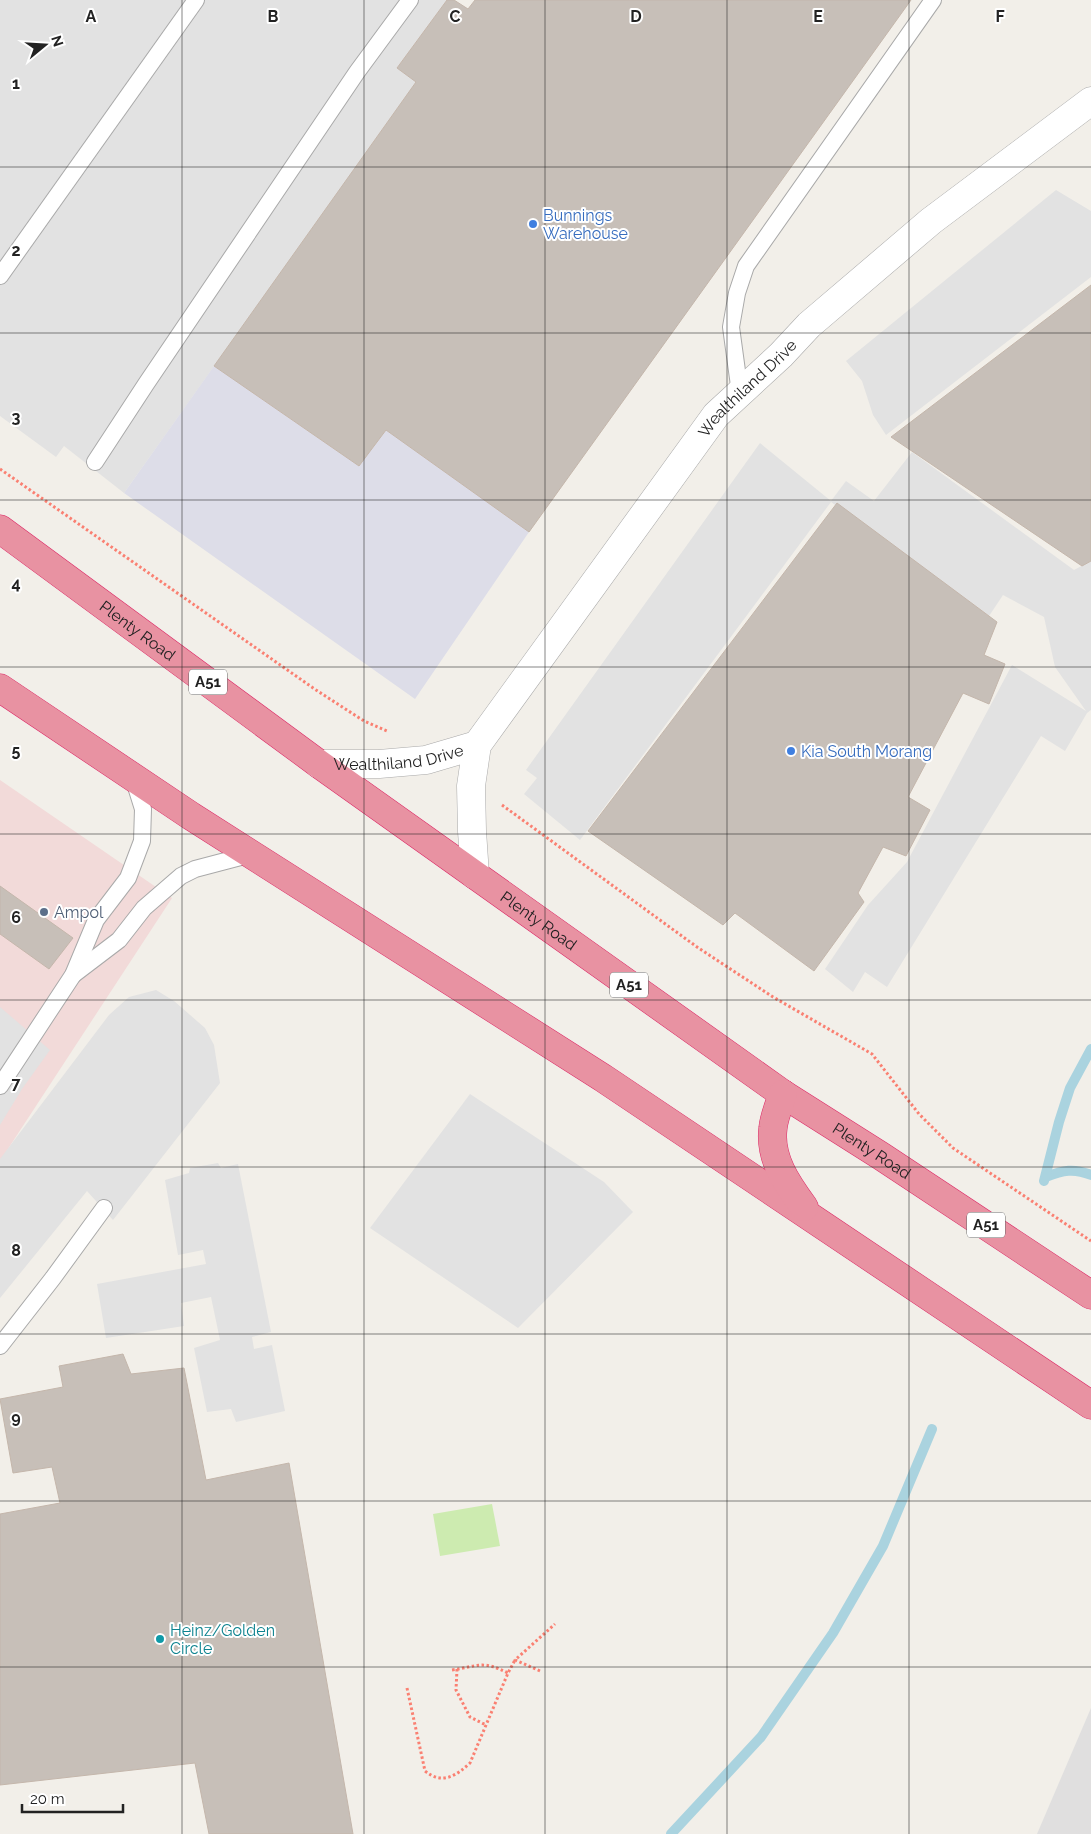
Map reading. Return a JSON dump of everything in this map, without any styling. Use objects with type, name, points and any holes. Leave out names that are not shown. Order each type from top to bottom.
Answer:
[{"type":"highway","name":"Plenty Road","points":[[0,529],[319,764],[783,1094],[890,1161],[1091,1295]]},
{"type":"highway","points":[[0,688],[191,816],[603,1078],[1091,1405]]},
{"type":"highway","points":[[783,1094],[773,1128],[775,1156],[783,1176],[812,1218]]},
{"type":"street","name":"Wealthiland Drive","points":[[475,875],[471,786],[477,745],[716,415],[781,355],[809,325],[931,221],[1091,102]]},
{"type":"street","name":"Wealthiland Drive","points":[[319,764],[379,764],[426,760],[477,745]]},
{"type":"lane","points":[[0,276],[196,0]]},
{"type":"lane","points":[[740,392],[731,327],[737,293],[746,266],[933,0]]},
{"type":"lane","points":[[95,462],[405,2]]},
{"type":"lane","points":[[0,1086],[73,975],[96,920],[128,878],[142,841],[144,809],[132,775]]},
{"type":"lane","points":[[73,975],[119,940],[144,908],[182,876],[195,869],[252,854]]},
{"type":"lane","points":[[0,1346],[54,1278],[104,1208]]},
{"type":"path","points":[[0,469],[316,690],[364,721],[395,733]]},
{"type":"path","points":[[500,803],[697,947],[773,997],[872,1054],[919,1114],[953,1148],[1091,1240]]},
{"type":"path","points":[[407,1688],[425,1771],[437,1778],[451,1777],[459,1774],[470,1763],[515,1660],[555,1624]]},
{"type":"path","points":[[515,1660],[540,1671]]},
{"type":"path","points":[[452,1670],[484,1664],[494,1666],[508,1673]]},
{"type":"path","points":[[458,1669],[456,1690],[470,1717],[486,1724]]},
{"type":"shaded area","points":[[0,0],[447,0],[397,68],[416,82],[124,493],[64,446],[56,457],[0,416]]},
{"type":"shaded area","points":[[1056,190],[1091,211],[1091,277],[886,435],[873,415],[862,381],[846,361]]},
{"type":"shaded area","points":[[214,366],[359,466],[386,430],[529,532],[415,699],[124,493]]},
{"type":"shaded area","points":[[760,443],[831,501],[846,481],[874,501],[912,452],[1074,570],[1091,561],[1091,710],[1087,713],[1065,751],[1041,736],[887,987],[865,972],[853,992],[825,969],[868,905],[907,862],[1012,665],[1086,711],[1055,667],[1044,617],[1003,595],[989,616],[831,502],[580,840],[524,794],[537,778],[526,770]]},
{"type":"shaded area","points":[[0,780],[172,898],[0,1161]]},
{"type":"shaded area","points":[[156,990],[174,1001],[205,1028],[214,1045],[220,1083],[113,1220],[87,1191],[0,1298],[0,1159],[109,1015],[129,997]]},
{"type":"shaded area","points":[[0,1007],[50,1050],[22,1089],[0,1125]]},
{"type":"shaded area","points":[[470,1094],[604,1182],[633,1212],[518,1328],[370,1228]]},
{"type":"shaded area","points":[[218,1163],[221,1168],[238,1164],[271,1332],[252,1337],[254,1349],[272,1345],[285,1411],[236,1422],[231,1409],[207,1412],[194,1348],[220,1340],[211,1297],[181,1303],[184,1326],[106,1338],[97,1284],[206,1264],[203,1250],[178,1255],[165,1180],[189,1173],[190,1168]]},
{"type":"shaded area","points":[[1091,1708],[1091,1834],[1037,1834]]},
{"type":"green space","points":[[492,1504],[500,1546],[440,1556],[433,1514]]},
{"type":"building","name":"Bunnings Warehouse","points":[[447,0],[454,0],[468,9],[475,0],[911,0],[529,532],[386,430],[359,466],[214,366],[416,82],[397,68]]},
{"type":"building","points":[[1091,285],[1091,561],[1082,566],[891,437]]},
{"type":"building","name":"Kia South Morang","points":[[837,503],[997,622],[984,655],[1005,664],[989,704],[963,693],[908,797],[930,810],[906,856],[883,847],[858,893],[864,902],[814,971],[735,913],[723,925],[588,831]]},
{"type":"building","points":[[0,886],[73,938],[49,969],[0,934]]},
{"type":"building","name":"Heinz/Golden Circle","points":[[123,1354],[131,1374],[184,1368],[206,1480],[289,1463],[353,1834],[209,1834],[195,1763],[0,1785],[0,1514],[60,1503],[52,1467],[13,1473],[0,1399],[63,1387],[59,1366]]},
{"type":"waterway","points":[[1044,1181],[1070,1088],[1091,1049]]},
{"type":"waterway","points":[[1046,1177],[1068,1171],[1079,1171],[1091,1175]]},
{"type":"waterway","points":[[671,1834],[761,1737],[833,1633],[883,1546],[932,1429]]},
{"type":"place","name":"Bunnings Warehouse","points":[[533,224]]},
{"type":"place","name":"Kia South Morang","points":[[791,751]]},
{"type":"place","name":"Ampol","points":[[44,912]]},
{"type":"place","name":"Heinz/Golden Circle","points":[[160,1639]]}]
